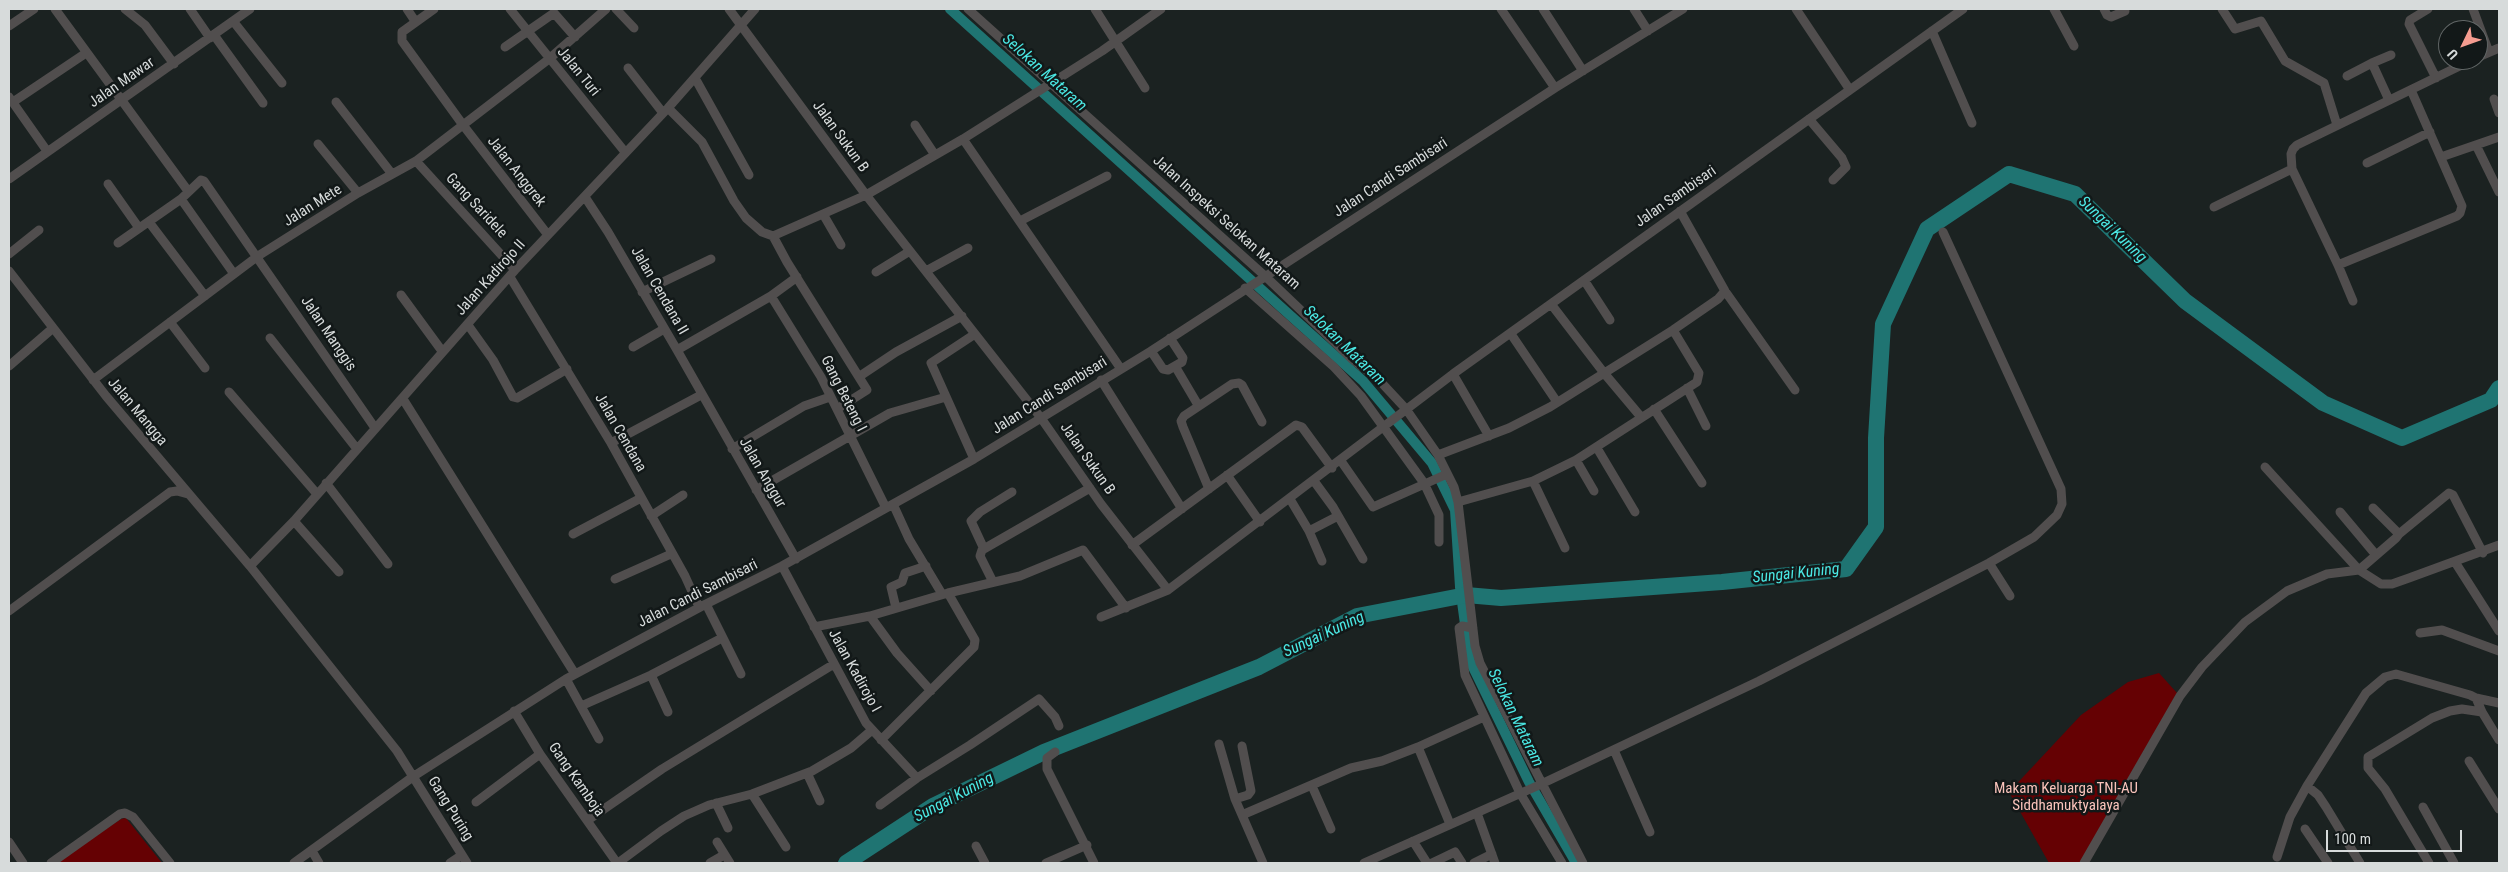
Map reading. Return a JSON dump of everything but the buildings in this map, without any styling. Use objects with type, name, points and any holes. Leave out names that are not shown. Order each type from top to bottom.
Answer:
[{"type":"street","points":[[9,26],[34,9]]},
{"type":"street","points":[[55,9],[188,191],[182,199],[118,243]]},
{"type":"street","points":[[125,9],[145,25],[174,64]]},
{"type":"street","points":[[190,9],[262,103]]},
{"type":"street","name":"Jalan Mawar","points":[[9,179],[212,37],[247,9]]},
{"type":"street","points":[[407,9],[415,21],[434,9]]},
{"type":"street","name":"Jalan Turi","points":[[510,9],[625,152]]},
{"type":"street","points":[[549,59],[606,9]]},
{"type":"street","points":[[616,9],[634,28]]},
{"type":"street","name":"Jalan Sukun B","points":[[729,9],[866,195],[1041,418],[1090,488],[1168,590]]},
{"type":"street","name":"Jalan Kadirojo II","points":[[250,566],[294,521],[375,428],[403,399],[442,351],[468,325],[513,273],[695,78],[754,9]]},
{"type":"street","name":"Jalan Inspeksi Selokan Mataram","points":[[968,9],[1047,84],[1352,358],[1379,380],[1438,455],[1458,502],[1467,577],[1470,626],[1480,664],[1539,785],[1583,863]]},
{"type":"street","points":[[1095,9],[1145,88]]},
{"type":"street","points":[[773,236],[866,195],[963,139],[1116,42],[1161,9]]},
{"type":"street","points":[[1501,9],[1555,88]]},
{"type":"street","points":[[1543,9],[1583,71]]},
{"type":"street","points":[[1634,9],[1648,31]]},
{"type":"street","name":"Jalan Candi Sambisari","points":[[294,863],[414,776],[566,679],[702,605],[782,566],[974,459],[1151,351],[1555,88],[1683,9]]},
{"type":"street","points":[[1796,9],[1850,90]]},
{"type":"street","name":"Jalan Sambisari","points":[[1404,411],[1963,9]]},
{"type":"street","points":[[2054,9],[2074,46]]},
{"type":"street","points":[[2104,9],[2111,17],[2125,11]]},
{"type":"street","points":[[2222,9],[2235,29],[2261,21],[2285,61],[2324,83],[2337,125]]},
{"type":"street","points":[[2428,9],[2410,20],[2409,24],[2436,78]]},
{"type":"street","points":[[2473,9],[2489,52],[2499,48]]},
{"type":"street","points":[[505,48],[554,13],[575,37]]},
{"type":"street","points":[[233,21],[282,83]]},
{"type":"street","name":"Jalan Anggrek","points":[[415,21],[402,32],[402,41],[463,125],[548,236]]},
{"type":"street","points":[[1932,31],[1972,123]]},
{"type":"street","points":[[47,151],[11,99],[86,53]]},
{"type":"street","points":[[2347,76],[2391,55]]},
{"type":"street","name":"Jalan Mete","points":[[93,380],[258,256],[358,193],[416,161],[549,59]]},
{"type":"street","points":[[2372,63],[2389,100]]},
{"type":"street","points":[[628,68],[665,110],[702,142],[746,218],[762,232],[773,236],[860,376],[867,391],[837,410]]},
{"type":"street","points":[[2352,301],[2338,265],[2292,169],[2291,154],[2297,144],[2452,70]]},
{"type":"street","points":[[695,78],[749,175]]},
{"type":"street","points":[[2338,265],[2457,216],[2462,206],[2411,90]]},
{"type":"street","points":[[2494,99],[2499,112]]},
{"type":"street","points":[[336,102],[392,174]]},
{"type":"street","points":[[1809,119],[1842,158],[1846,168],[1833,180]]},
{"type":"street","points":[[915,125],[935,155]]},
{"type":"street","points":[[2367,163],[2430,132]]},
{"type":"street","points":[[2441,157],[2499,137]]},
{"type":"street","points":[[963,139],[1120,369]]},
{"type":"street","points":[[318,144],[358,193]]},
{"type":"street","points":[[2476,145],[2499,192]]},
{"type":"street","name":"Gang Saridele","points":[[416,161],[513,273]]},
{"type":"street","points":[[2214,207],[2292,169]]},
{"type":"street","points":[[1020,221],[1107,176]]},
{"type":"street","name":"Jalan Manggis","points":[[188,191],[201,180],[204,180],[375,428]]},
{"type":"street","points":[[108,184],[139,228]]},
{"type":"street","name":"Jalan Cendana II","points":[[584,197],[608,232],[703,398]]},
{"type":"street","points":[[182,199],[234,274]]},
{"type":"street","points":[[1680,211],[1725,291],[1795,390]]},
{"type":"street","points":[[823,214],[842,245]]},
{"type":"street","points":[[149,222],[205,296]]},
{"type":"street","points":[[9,254],[39,230]]},
{"type":"street","points":[[1364,863],[1539,785],[1760,681],[1989,563],[2034,537],[2056,515],[2062,504],[2061,489],[1943,232]]},
{"type":"street","points":[[926,271],[968,248]]},
{"type":"street","points":[[876,272],[910,250]]},
{"type":"street","points":[[642,292],[711,259]]},
{"type":"street","name":"Jalan Mangga","points":[[9,271],[93,380],[250,566]]},
{"type":"street","name":"Jalan Cendana","points":[[513,273],[611,444],[671,554],[722,638],[741,674]]},
{"type":"street","points":[[677,350],[771,296],[797,277]]},
{"type":"street","points":[[1584,280],[1610,320]]},
{"type":"street","points":[[1247,287],[1334,367],[1361,396],[1384,429],[1429,481],[1438,515],[1439,542]]},
{"type":"street","points":[[1438,455],[1509,428],[1557,402],[1604,374],[1718,300],[1725,291]]},
{"type":"street","points":[[401,295],[442,351]]},
{"type":"street","name":"Gang Beteng I","points":[[771,296],[808,355],[850,438],[889,506],[976,644],[972,651],[931,691]]},
{"type":"street","points":[[1551,304],[1604,374],[1641,417]]},
{"type":"street","points":[[860,376],[896,352],[962,316]]},
{"type":"street","points":[[170,322],[205,368]]},
{"type":"street","points":[[468,325],[492,360],[513,397],[517,398],[567,369]]},
{"type":"street","points":[[9,366],[53,328]]},
{"type":"street","points":[[633,346],[664,329]]},
{"type":"street","points":[[1458,502],[1533,482],[1597,448],[1699,379],[1699,373],[1672,330]]},
{"type":"street","points":[[974,459],[931,362],[975,334]]},
{"type":"street","points":[[1510,334],[1557,402]]},
{"type":"street","points":[[270,338],[357,449]]},
{"type":"street","points":[[1151,351],[1163,370],[1168,370],[1182,362],[1183,358],[1170,338]]},
{"type":"street","points":[[1175,366],[1198,405]]},
{"type":"street","points":[[1453,374],[1489,436]]},
{"type":"street","points":[[1101,380],[1182,509]]},
{"type":"street","points":[[1209,489],[1181,421],[1184,416],[1232,384],[1239,384],[1242,385],[1262,422]]},
{"type":"street","points":[[1687,388],[1706,426]]},
{"type":"street","points":[[229,392],[317,494]]},
{"type":"street","points":[[732,449],[804,406],[830,397]]},
{"type":"street","points":[[756,490],[850,438],[890,413],[946,397]]},
{"type":"street","points":[[611,444],[703,398]]},
{"type":"street","name":"Jalan Anggur","points":[[703,398],[796,558]]},
{"type":"street","points":[[403,399],[575,674]]},
{"type":"street","points":[[1654,409],[1702,483]]},
{"type":"street","points":[[1101,617],[1168,590],[1384,429],[1404,411]]},
{"type":"street","points":[[1132,544],[1296,425],[1302,426],[1332,468]]},
{"type":"street","points":[[1597,448],[1635,512]]},
{"type":"street","points":[[1576,460],[1594,491]]},
{"type":"street","points":[[1341,461],[1373,507],[1446,474]]},
{"type":"street","points":[[2264,467],[2359,570],[2381,584],[2392,584],[2499,546]]},
{"type":"street","points":[[1227,475],[1260,522]]},
{"type":"street","points":[[1314,481],[1338,516],[1362,559]]},
{"type":"street","points":[[1533,482],[1564,548]]},
{"type":"street","points":[[326,483],[388,564]]},
{"type":"street","points":[[993,582],[980,556],[980,551],[1090,488]]},
{"type":"street","points":[[9,611],[170,492],[177,491],[188,494]]},
{"type":"street","points":[[984,549],[971,521],[980,512],[1012,492]]},
{"type":"street","points":[[2084,863],[2180,696],[2202,667],[2245,622],[2286,590],[2327,574],[2359,570],[2447,494],[2451,494],[2483,553]]},
{"type":"street","points":[[651,516],[683,495]]},
{"type":"street","points":[[573,534],[641,498]]},
{"type":"street","points":[[1290,499],[1309,531],[1322,561]]},
{"type":"street","points":[[2374,508],[2399,534]]},
{"type":"street","points":[[2340,512],[2376,555]]},
{"type":"street","points":[[1309,531],[1338,516]]},
{"type":"street","points":[[294,521],[339,572]]},
{"type":"street","points":[[814,627],[870,616],[945,593],[1020,576],[1083,550],[1126,608]]},
{"type":"street","points":[[615,579],[671,554]]},
{"type":"street","points":[[2455,562],[2499,631]]},
{"type":"street","points":[[1989,563],[2010,596]]},
{"type":"street","name":"Gang Puring","points":[[250,566],[397,751],[465,859]]},
{"type":"street","name":"Jalan Kadirojo I","points":[[782,566],[834,664],[872,730],[917,778]]},
{"type":"street","points":[[896,608],[891,587],[902,582],[905,573],[926,566]]},
{"type":"street","points":[[870,616],[897,653],[931,691],[881,740]]},
{"type":"street","points":[[1470,626],[1459,628],[1465,675],[1521,793],[1562,863]]},
{"type":"street","points":[[2420,632],[2442,630],[2499,651]]},
{"type":"street","points":[[581,706],[651,675],[722,638]]},
{"type":"street","points":[[588,820],[662,769],[834,664]]},
{"type":"street","points":[[2276,857],[2290,817],[2307,786],[2366,693],[2384,677],[2396,674],[2499,704]]},
{"type":"street","points":[[651,675],[668,712]]},
{"type":"street","points":[[566,679],[599,739]]},
{"type":"street","points":[[2476,698],[2499,740]]},
{"type":"street","points":[[880,805],[917,778],[1039,699],[1055,717],[1059,726]]},
{"type":"street","points":[[2429,863],[2385,789],[2368,768],[2368,757],[2395,739],[2450,711],[2462,709],[2482,712]]},
{"type":"street","name":"Gang Kamboja","points":[[514,711],[540,754],[618,863]]},
{"type":"street","points":[[1242,815],[1351,768],[1382,761],[1418,748],[1484,717]]},
{"type":"street","points":[[618,863],[684,816],[716,803],[752,794],[807,773],[851,748],[872,730]]},
{"type":"street","points":[[1219,744],[1235,799],[1263,863]]},
{"type":"street","points":[[1235,799],[1248,795],[1251,791],[1242,746]]},
{"type":"street","points":[[1418,748],[1450,824]]},
{"type":"street","points":[[1614,750],[1650,832]]},
{"type":"street","points":[[1055,752],[1047,758],[1047,769],[1094,863]]},
{"type":"street","points":[[476,802],[540,754]]},
{"type":"street","points":[[2469,761],[2499,809]]},
{"type":"street","points":[[807,773],[820,801]]},
{"type":"street","points":[[1312,786],[1331,829]]},
{"type":"street","points":[[2307,786],[2318,795],[2326,806],[2360,863]]},
{"type":"street","points":[[752,794],[786,847]]},
{"type":"street","points":[[716,803],[728,828]]},
{"type":"street","points":[[2423,807],[2454,863]]},
{"type":"street","points":[[51,863],[120,814],[125,813],[133,817],[170,863]]},
{"type":"street","points":[[1477,813],[1495,863]]},
{"type":"street","points":[[2304,829],[2328,863]]},
{"type":"street","points":[[1413,841],[1427,863]]},
{"type":"street","points":[[9,842],[23,863]]},
{"type":"street","points":[[716,842],[730,863]]},
{"type":"street","points":[[1046,863],[1086,845]]},
{"type":"street","points":[[976,846],[985,863]]},
{"type":"street","points":[[312,851],[319,863]]},
{"type":"street","points":[[1432,863],[1455,852],[1462,863]]},
{"type":"street","points":[[710,863],[724,854]]},
{"type":"street","points":[[1474,863],[1492,854]]},
{"type":"street","points":[[450,863],[465,859]]},
{"type":"green space","name":"Makam Keluarga TNI-AU Siddhamuktyalaya","points":[[2159,673],[2177,693],[2080,863],[2049,863],[2009,792],[2081,715],[2128,682]]},
{"type":"green space","points":[[126,818],[162,863],[55,863],[121,819]]},
{"type":"waterway","name":"Selokan Mataram","points":[[950,9],[1363,381],[1432,463],[1455,510],[1460,587],[1470,661],[1529,782],[1576,863]]},
{"type":"waterway","name":"Sungai Kuning","points":[[846,863],[933,806],[1044,752],[1259,667],[1357,616],[1466,595],[1501,598],[1722,582],[1846,569],[1876,527],[1876,438],[1883,324],[1927,229],[2009,174],[2075,194],[2185,301],[2323,403],[2402,438],[2491,400],[2499,388]]}]
